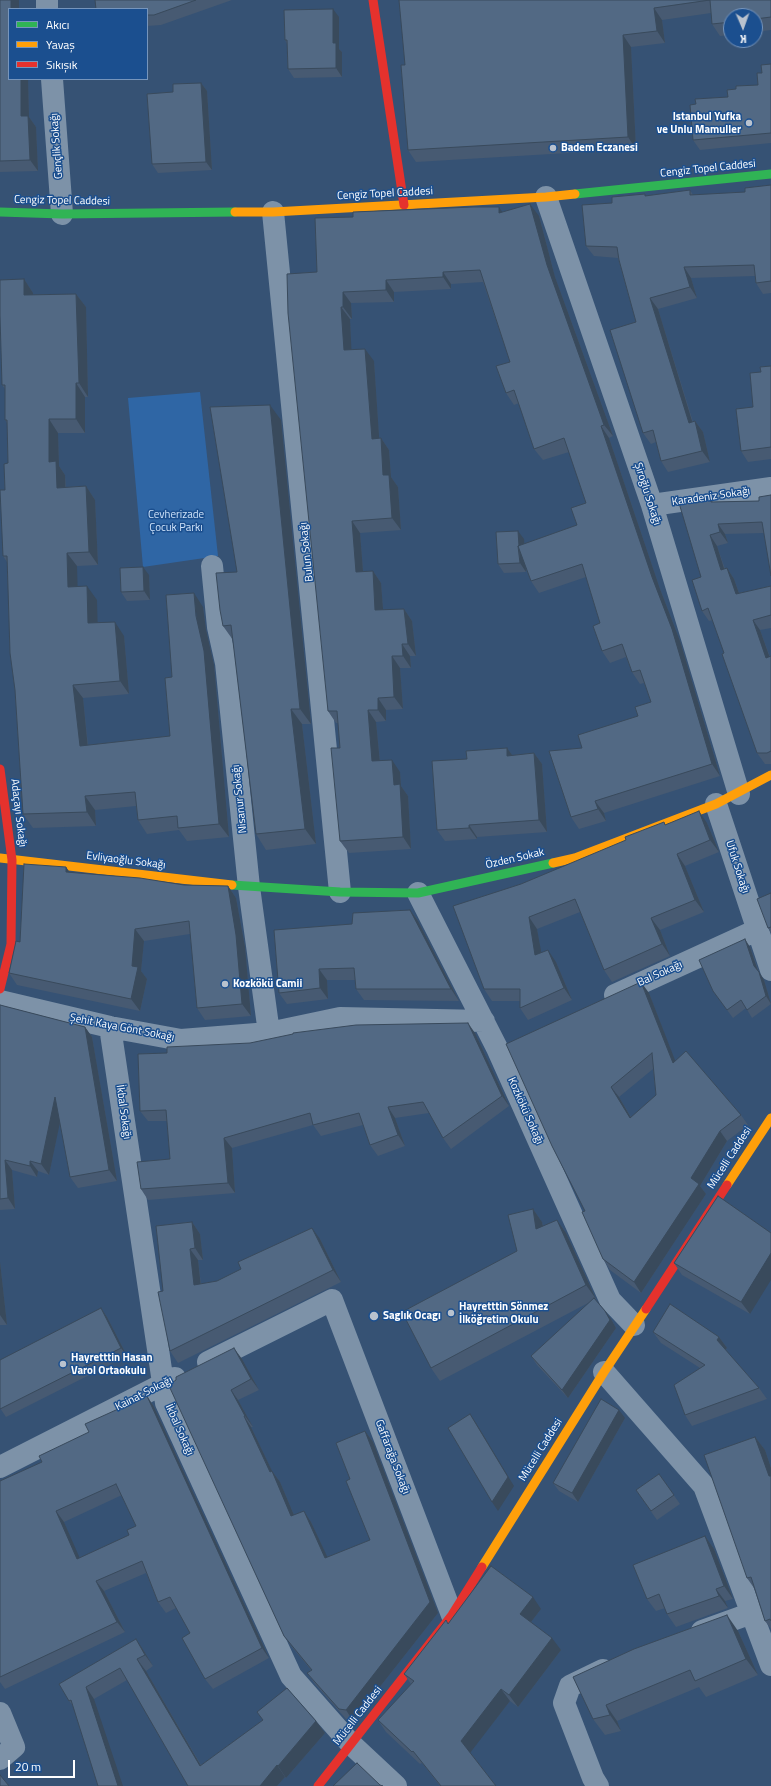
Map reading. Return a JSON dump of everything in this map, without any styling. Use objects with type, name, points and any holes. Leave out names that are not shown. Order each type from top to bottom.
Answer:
[{"type":"main road","points":[[373,0],[404,205]]},
{"type":"main road","name":"Cengiz Topel Caddesi","points":[[0,212],[62,214],[273,212],[546,197],[771,174]]},
{"type":"main road","name":"Adaçayı Sokağı","points":[[0,769],[12,860],[11,944],[0,989]]},
{"type":"main road","name":"Özden Sokak","points":[[249,887],[340,892],[418,893],[575,858],[716,804],[739,794],[771,775]]},
{"type":"main road","name":"Evliyaoğlu Sokağı","points":[[0,858],[249,887]]},
{"type":"main road","name":"Mücelli Caddesi","points":[[318,1786],[452,1614],[634,1325],[771,1118]]},
{"type":"street","name":"Gençlik Sokağı","points":[[52,80],[62,214]]},
{"type":"street","name":"Şiroğlu Sokağı","points":[[546,197],[652,505],[739,794]]},
{"type":"street","name":"Bulun Sokağı","points":[[273,212],[340,892]]},
{"type":"street","name":"Karadeniz Sokağı","points":[[652,505],[771,488]]},
{"type":"street","name":"Nisanur Sokağı","points":[[212,566],[218,627],[226,663],[249,887],[269,1033]]},
{"type":"street","name":"Ufuk Sokağı","points":[[716,804],[771,970]]},
{"type":"street","name":"Kozkökü Sokağı","points":[[418,893],[484,1021],[505,1045],[610,1300],[634,1325]]},
{"type":"street","name":"Bal Sokağı","points":[[598,1002],[758,930]]},
{"type":"street","name":"Şehit Kaya Gönt Sokağı","points":[[0,1001],[110,1027],[181,1040],[269,1033],[340,1018],[484,1021]]},
{"type":"street","name":"İkbal Sokağı","points":[[110,1027],[166,1403],[291,1676],[352,1744],[396,1786]]},
{"type":"street","name":"Kainat Sokağı","points":[[0,1467],[332,1300]]},
{"type":"street","name":"Gaffarağa Sokağı","points":[[332,1300],[452,1614]]},
{"type":"street","points":[[604,1372],[704,1486],[771,1665]]},
{"type":"street","points":[[685,1637],[752,1613]]},
{"type":"street","points":[[598,1786],[593,1778],[564,1703],[570,1686],[619,1663]]},
{"type":"street","points":[[0,1713],[14,1747],[0,1759]]},
{"type":"green space","name":"Cevherizade Çocuk Parkı","points":[[200,392],[218,556],[143,567],[128,398]]},
{"type":"building","points":[[0,0],[11,0],[11,8],[8,8],[8,80],[21,80],[21,116],[28,116],[30,160],[0,161]]},
{"type":"building","points":[[95,0],[196,0],[154,15],[148,15],[148,8],[96,8]]},
{"type":"building","points":[[399,0],[710,0],[654,8],[657,31],[623,35],[628,137],[408,150],[401,65],[405,65]]},
{"type":"building","points":[[710,0],[771,0],[771,17],[763,18],[763,8],[723,8],[723,23],[712,24]]},
{"type":"building","points":[[333,9],[333,43],[336,43],[336,68],[288,69],[284,10]]},
{"type":"building","points":[[771,64],[771,133],[693,140],[690,105],[696,104],[695,99],[728,97],[727,90],[736,89],[736,86],[758,85],[757,73],[762,73],[761,65]]},
{"type":"building","points":[[201,83],[206,162],[152,164],[147,94],[173,92],[173,84]]},
{"type":"building","points":[[771,185],[771,281],[756,283],[754,265],[684,267],[690,287],[650,298],[689,423],[695,421],[702,451],[661,461],[653,430],[643,433],[610,330],[636,322],[619,260],[617,247],[586,246],[582,205],[612,203],[612,197],[645,194],[645,196],[690,190],[690,195],[745,192],[745,188]]},
{"type":"building","points":[[530,204],[547,265],[604,425],[601,426],[652,577],[672,629],[712,764],[595,801],[598,809],[571,817],[549,751],[582,748],[578,735],[638,716],[635,707],[651,702],[640,670],[632,672],[622,644],[602,651],[593,626],[600,623],[582,564],[531,581],[518,546],[577,525],[571,508],[586,503],[564,438],[534,449],[514,390],[506,393],[496,366],[510,362],[480,270],[443,272],[443,277],[386,280],[386,290],[343,292],[343,307],[341,307],[344,350],[365,349],[372,439],[381,438],[383,475],[389,475],[392,518],[352,521],[356,572],[373,571],[375,610],[404,609],[408,644],[402,644],[403,656],[392,656],[394,697],[378,698],[378,710],[368,710],[372,761],[392,760],[394,785],[400,784],[403,837],[340,841],[331,748],[340,748],[337,711],[328,711],[288,313],[287,274],[317,272],[315,218],[353,217],[353,212],[473,207],[499,207],[499,213]]},
{"type":"building","points":[[24,279],[24,295],[76,294],[79,383],[76,383],[76,419],[49,419],[49,462],[56,461],[57,488],[86,486],[89,552],[67,553],[68,587],[87,586],[88,623],[115,622],[120,681],[73,685],[80,746],[170,736],[165,678],[172,677],[166,595],[194,593],[196,616],[204,651],[219,824],[178,828],[177,816],[138,820],[135,792],[85,796],[87,812],[23,814],[15,690],[10,653],[7,556],[3,556],[0,490],[5,490],[4,464],[8,463],[7,420],[5,420],[5,385],[2,385],[0,280]]},
{"type":"building","points":[[771,366],[771,447],[741,451],[736,409],[753,407],[750,373],[761,372],[760,367]]},
{"type":"building","points":[[270,405],[300,709],[291,709],[305,829],[256,834],[231,625],[223,626],[216,573],[237,572],[210,407]]},
{"type":"building","points":[[771,495],[771,576],[762,522],[718,524],[720,532],[710,535],[721,570],[727,568],[736,594],[771,586],[771,615],[753,620],[766,658],[771,656],[771,751],[767,753],[757,753],[722,654],[724,653],[708,608],[702,611],[692,580],[701,577],[679,503],[710,498],[711,502],[759,501],[759,497]]},
{"type":"building","points":[[518,531],[520,563],[498,564],[496,532]]},
{"type":"building","points":[[143,567],[144,591],[121,592],[120,568]]},
{"type":"building","points":[[507,748],[507,756],[534,753],[539,820],[469,825],[469,828],[437,830],[432,761],[467,759],[466,751]]},
{"type":"building","points":[[699,811],[710,840],[677,854],[695,900],[651,918],[662,944],[604,970],[575,899],[529,917],[535,955],[548,950],[564,988],[520,1008],[520,989],[484,989],[453,906],[521,884],[626,840],[625,837],[664,822],[665,825]]},
{"type":"building","points":[[24,864],[66,867],[66,872],[140,878],[184,885],[228,886],[236,935],[242,1004],[197,1008],[189,921],[135,929],[132,966],[138,967],[131,999],[9,973],[16,941],[20,942]]},
{"type":"building","points":[[771,893],[771,927],[768,928],[757,899]]},
{"type":"building","points":[[410,910],[451,989],[356,989],[354,968],[319,969],[320,988],[279,993],[274,930],[352,924],[353,913]]},
{"type":"building","points":[[745,939],[754,966],[759,972],[766,996],[747,1010],[741,1000],[727,1010],[713,991],[699,960]]},
{"type":"building","points":[[641,982],[673,1063],[686,1051],[741,1115],[720,1131],[691,1178],[699,1184],[634,1282],[603,1259],[582,1212],[585,1211],[552,1146],[506,1044]],"holes":[[[652,1053],[656,1095],[630,1118],[611,1087]]]},
{"type":"building","points":[[0,1005],[85,1027],[109,1170],[70,1177],[55,1097],[41,1164],[30,1161],[30,1166],[5,1160],[8,1198],[0,1199]]},
{"type":"building","points":[[468,1023],[502,1096],[443,1138],[423,1102],[388,1107],[398,1135],[370,1145],[359,1113],[313,1125],[310,1113],[224,1138],[228,1183],[141,1189],[137,1162],[170,1159],[166,1110],[140,1111],[138,1054],[167,1053],[167,1047],[250,1043],[293,1033],[356,1025]]},
{"type":"building","points":[[718,1196],[771,1233],[771,1253],[741,1302],[674,1263]]},
{"type":"building","points":[[533,1209],[536,1229],[557,1220],[586,1285],[431,1368],[402,1312],[517,1251],[508,1215]]},
{"type":"building","points":[[192,1222],[195,1248],[190,1249],[194,1285],[217,1281],[241,1269],[238,1262],[312,1228],[333,1270],[170,1351],[158,1292],[163,1291],[156,1226]]},
{"type":"building","points":[[594,1298],[605,1311],[610,1320],[562,1390],[531,1356]]},
{"type":"building","points":[[670,1304],[719,1337],[717,1340],[759,1388],[685,1415],[674,1385],[705,1365],[653,1332]]},
{"type":"building","name":"Hayretttin Hasan Varol Ortaokulu","points":[[101,1308],[121,1348],[0,1409],[0,1360]]},
{"type":"building","points":[[234,1348],[251,1379],[231,1390],[245,1416],[270,1472],[272,1471],[291,1516],[304,1511],[325,1558],[370,1540],[346,1481],[350,1479],[336,1443],[365,1431],[430,1602],[346,1710],[339,1709],[307,1673],[312,1670],[284,1636],[170,1388],[170,1384],[176,1380],[176,1377]]},
{"type":"building","points":[[147,1396],[262,1648],[205,1679],[182,1638],[190,1633],[170,1597],[158,1602],[142,1561],[96,1581],[117,1622],[0,1677],[0,1481],[42,1462],[39,1456],[89,1432],[85,1424]],"holes":[[[116,1484],[136,1526],[127,1530],[129,1535],[77,1559],[56,1511]]]},
{"type":"building","points":[[601,1399],[619,1410],[572,1493],[553,1483]]},
{"type":"building","points":[[470,1414],[508,1477],[492,1502],[448,1428]]},
{"type":"building","points":[[755,1437],[769,1476],[771,1476],[771,1621],[770,1619],[765,1621],[751,1577],[747,1578],[704,1455]]},
{"type":"building","points":[[659,1474],[674,1495],[651,1511],[636,1490]]},
{"type":"building","points":[[705,1536],[724,1586],[716,1589],[719,1596],[667,1614],[659,1594],[647,1599],[633,1565]]},
{"type":"building","points":[[491,1566],[533,1597],[520,1614],[552,1638],[509,1695],[501,1689],[461,1741],[496,1786],[441,1786],[413,1751],[412,1752],[378,1720],[414,1681],[404,1674],[446,1620],[448,1624]]},
{"type":"building","points":[[727,1615],[746,1659],[695,1681],[690,1670],[606,1705],[610,1715],[593,1719],[573,1677],[634,1649]]},
{"type":"building","points":[[136,1639],[145,1655],[137,1659],[200,1766],[263,1720],[257,1712],[287,1688],[316,1721],[260,1786],[188,1786],[120,1668],[86,1687],[118,1786],[98,1786],[71,1700],[69,1701],[59,1684]]},
{"type":"building","points":[[357,1763],[380,1785],[383,1786],[333,1786]]},
{"type":"building","points":[[0,1775],[9,1786],[0,1786]]},
{"type":"traffic: fast","points":[[575,194],[771,174]]},
{"type":"traffic: fast","points":[[0,212],[62,214],[235,212]]},
{"type":"traffic: fast","points":[[232,885],[340,892],[418,893],[553,863]]},
{"type":"traffic: slow","points":[[235,212],[273,212],[546,197],[575,194]]},
{"type":"traffic: slow","points":[[553,863],[575,858],[716,804],[771,775]]},
{"type":"traffic: slow","points":[[0,858],[232,885]]},
{"type":"traffic: slow","points":[[727,1185],[771,1118]]},
{"type":"traffic: slow","points":[[482,1567],[604,1372],[646,1309]]},
{"type":"traffic: jam","points":[[373,0],[404,205]]},
{"type":"traffic: jam","points":[[0,769],[12,860],[11,944],[0,989]]},
{"type":"traffic: jam","points":[[646,1309],[727,1185]]},
{"type":"traffic: jam","points":[[318,1786],[452,1615],[482,1567]]},
{"type":"place","name":"Istanbul Yufka ve Unlu Mamuller","points":[[749,123]]},
{"type":"place","name":"Badem Eczanesi","points":[[553,148]]},
{"type":"place","name":"Kozkökü Camii","points":[[225,984]]},
{"type":"place","name":"Hayretttin Sönmez İlköğretim Okulu","points":[[451,1313]]},
{"type":"place","name":"Saglık Ocagı","points":[[374,1316]]},
{"type":"place","name":"Hayretttin Hasan Varol Ortaokulu","points":[[63,1364]]}]
